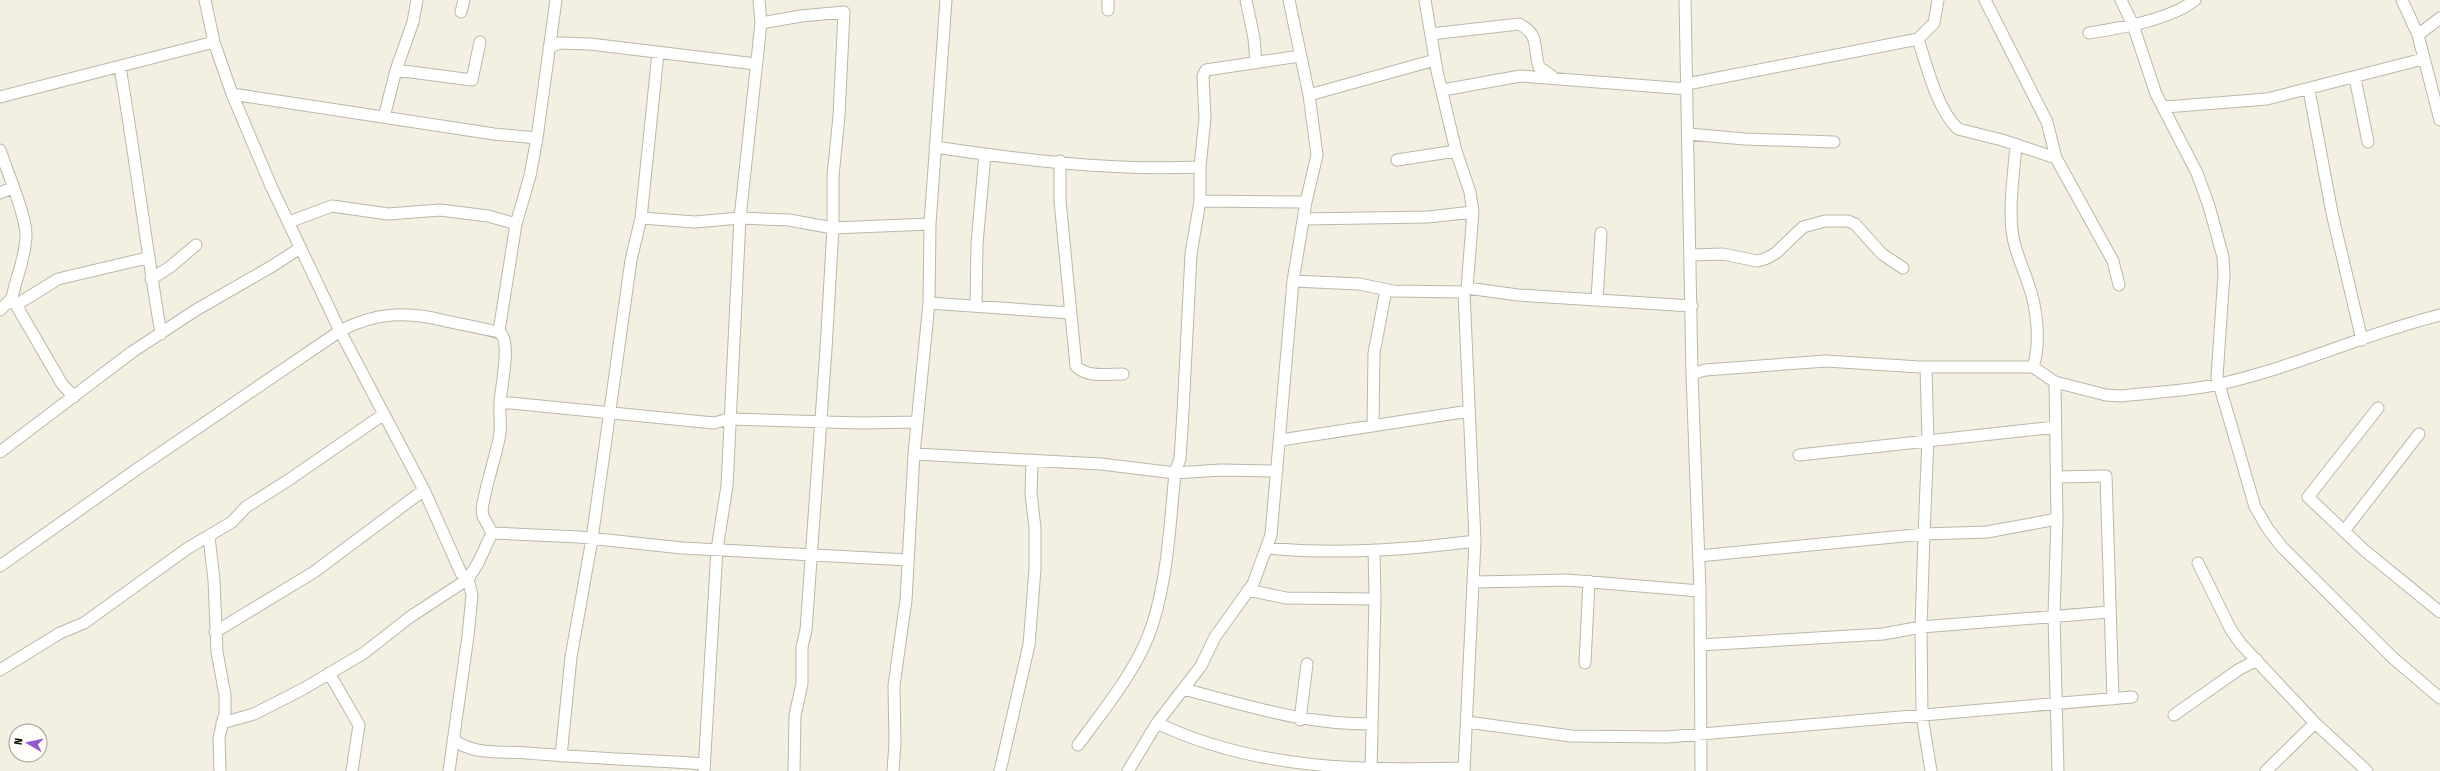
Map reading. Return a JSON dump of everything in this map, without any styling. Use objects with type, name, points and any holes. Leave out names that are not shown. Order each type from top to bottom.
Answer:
[{"type":"street","points":[[205,0],[214,42],[232,94],[271,186],[340,331],[424,490],[461,573],[468,579],[472,595],[449,771]]},
{"type":"street","points":[[384,117],[396,70],[413,22],[416,0]]},
{"type":"street","points":[[462,12],[464,0]]},
{"type":"street","points":[[499,331],[516,224],[530,176],[537,138],[556,0]]},
{"type":"street","points":[[453,739],[460,744],[485,751],[704,767],[717,549],[727,486],[729,419],[740,218],[761,23],[759,0]]},
{"type":"street","points":[[893,771],[895,743],[894,685],[906,600],[914,454],[929,303],[930,224],[946,0]]},
{"type":"street","points":[[1246,0],[1254,38],[1256,63]]},
{"type":"street","points":[[1128,771],[1157,723],[1201,666],[1215,637],[1248,590],[1254,584],[1268,548],[1271,535],[1281,440],[1293,281],[1306,202],[1317,155],[1309,95],[1289,0]]},
{"type":"street","points":[[1157,723],[1185,736],[1257,758],[1295,765],[1371,770],[1464,769],[1475,582],[1475,541],[1469,411],[1466,290],[1473,212],[1465,170],[1456,151],[1436,60],[1425,0]]},
{"type":"street","points":[[1685,0],[1692,306],[1692,374],[1700,591],[1701,771]]},
{"type":"street","points":[[1443,90],[1520,76],[1553,76],[1687,87],[1918,39],[1934,23],[1938,0]]},
{"type":"street","points":[[1985,0],[2047,122],[2056,158],[2113,261],[2119,285]]},
{"type":"street","points":[[2121,0],[2133,25],[2156,94],[2165,108],[2197,173],[2209,206],[2223,257],[2224,274],[2218,366],[2220,384],[2255,507],[2268,529],[2282,547],[2393,658],[2439,696]]},
{"type":"street","points":[[2089,34],[2133,25],[2160,16],[2195,0]]},
{"type":"street","points":[[2402,0],[2418,35],[2440,120]]},
{"type":"street","points":[[761,23],[801,16],[844,12],[839,116],[833,176],[833,228],[812,555],[806,630],[801,664],[802,684],[795,715],[794,771]]},
{"type":"street","points":[[2418,35],[2440,18]]},
{"type":"street","points":[[1431,34],[1519,24],[1528,28],[1534,38],[1539,67],[1553,76]]},
{"type":"street","points":[[1918,39],[1930,77],[1953,124],[1964,132],[2016,145],[2056,158]]},
{"type":"street","points":[[0,97],[214,42]]},
{"type":"street","points":[[396,70],[472,80],[480,42]]},
{"type":"street","points":[[550,42],[756,64]]},
{"type":"street","points":[[561,756],[571,657],[592,539],[631,260],[641,218],[658,53]]},
{"type":"street","points":[[1078,745],[1129,671],[1153,624],[1168,552],[1175,472],[1180,459],[1191,254],[1200,201],[1200,167],[1205,118],[1203,76],[1206,70],[1300,56]]},
{"type":"street","points":[[2165,108],[2267,99],[2356,78],[2423,59]]},
{"type":"street","points":[[1309,95],[1436,60]]},
{"type":"street","points":[[120,67],[134,147],[147,258],[161,334]]},
{"type":"street","points":[[2356,78],[2368,142]]},
{"type":"street","points":[[2309,90],[2332,213],[2362,340]]},
{"type":"street","points":[[232,94],[537,138]]},
{"type":"street","points":[[1688,134],[1745,139],[1834,142]]},
{"type":"street","points":[[2016,145],[2012,235],[2018,259],[2029,284],[2038,330],[2037,356],[2033,368]]},
{"type":"street","points":[[935,147],[984,154],[1149,169],[1200,167]]},
{"type":"street","points":[[0,150],[23,219],[26,234],[14,302],[62,384],[74,397]]},
{"type":"street","points":[[1397,160],[1456,151]]},
{"type":"street","points":[[976,305],[977,244],[984,154]]},
{"type":"street","points":[[1060,161],[1060,201],[1069,274],[1070,313],[1076,366],[1081,372],[1092,374],[1123,374]]},
{"type":"street","points":[[0,193],[12,188]]},
{"type":"street","points":[[1200,201],[1306,202]]},
{"type":"street","points":[[289,222],[332,206],[388,214],[440,210],[488,216],[516,224]]},
{"type":"street","points":[[1304,219],[1428,217],[1473,212]]},
{"type":"street","points":[[641,218],[695,222],[740,218],[790,220],[833,228],[930,224]]},
{"type":"street","points":[[1690,256],[1723,254],[1757,260],[1765,259],[1776,253],[1803,227],[1825,221],[1848,221],[1855,224],[1882,254],[1904,268]]},
{"type":"street","points":[[1597,300],[1601,233]]},
{"type":"street","points":[[151,279],[170,267],[196,245]]},
{"type":"street","points":[[0,452],[132,352],[196,310],[274,265],[300,248]]},
{"type":"street","points":[[0,310],[58,279],[147,258]]},
{"type":"street","points":[[1293,281],[1359,284],[1386,290],[1466,290],[1518,295],[1692,306]]},
{"type":"street","points":[[1373,426],[1374,353],[1386,290]]},
{"type":"street","points":[[929,303],[976,305],[1070,313]]},
{"type":"street","points":[[0,566],[140,467],[340,331],[351,325],[377,317],[408,313],[469,327],[499,331],[503,335],[506,352],[500,402],[500,437],[482,510],[483,516],[492,533]]},
{"type":"street","points":[[1692,374],[1705,370],[1826,361],[1926,367],[2033,368],[2055,382],[2106,395],[2121,396],[2220,384],[2362,340],[2394,326],[2440,315]]},
{"type":"street","points":[[1926,367],[1928,440],[1921,627],[1922,716],[1932,771]]},
{"type":"street","points":[[2055,382],[2056,519],[2054,615],[2058,771]]},
{"type":"street","points":[[500,402],[714,423],[729,419],[820,422],[917,422]]},
{"type":"street","points":[[2378,408],[2308,497],[2369,555],[2440,612]]},
{"type":"street","points":[[1281,440],[1469,411]]},
{"type":"street","points":[[0,670],[60,633],[84,623],[127,594],[171,560],[232,522],[246,507],[290,479],[384,414]]},
{"type":"street","points":[[1799,456],[1928,440],[2056,427]]},
{"type":"street","points":[[2344,531],[2419,434]]},
{"type":"street","points":[[914,454],[1032,460],[1175,472],[1277,472]]},
{"type":"street","points":[[1000,771],[1029,645],[1035,569],[1035,528],[1031,493],[1032,460]]},
{"type":"street","points":[[2056,477],[2106,476],[2109,612],[2113,699]]},
{"type":"street","points":[[216,632],[314,572],[424,490]]},
{"type":"street","points":[[1699,556],[1924,534],[1987,532],[2056,519]]},
{"type":"street","points":[[492,533],[592,539],[682,548],[908,560]]},
{"type":"street","points":[[222,723],[254,714],[364,653],[410,617],[468,579],[478,563],[492,533]]},
{"type":"street","points":[[209,537],[214,580],[216,632],[225,695],[225,713],[219,738],[220,771]]},
{"type":"street","points":[[1268,548],[1308,552],[1406,549],[1475,541]]},
{"type":"street","points":[[1371,770],[1375,599],[1374,550]]},
{"type":"street","points":[[2198,563],[2231,630],[2241,644],[2315,723],[2367,771]]},
{"type":"street","points":[[1475,582],[1589,581],[1700,591]]},
{"type":"street","points":[[1585,663],[1589,581]]},
{"type":"street","points":[[1248,590],[1286,598],[1375,599]]},
{"type":"street","points":[[1700,645],[1884,634],[1921,627],[2054,615],[2109,612]]},
{"type":"street","points":[[2174,716],[2238,670],[2257,660]]},
{"type":"street","points":[[1300,720],[1307,664]]},
{"type":"street","points":[[329,673],[359,725],[352,771]]},
{"type":"street","points":[[1183,689],[1248,708],[1300,720],[1371,724]]},
{"type":"street","points":[[1467,722],[1571,736],[1667,737],[2132,697]]},
{"type":"street","points":[[2266,771],[2315,723]]}]
